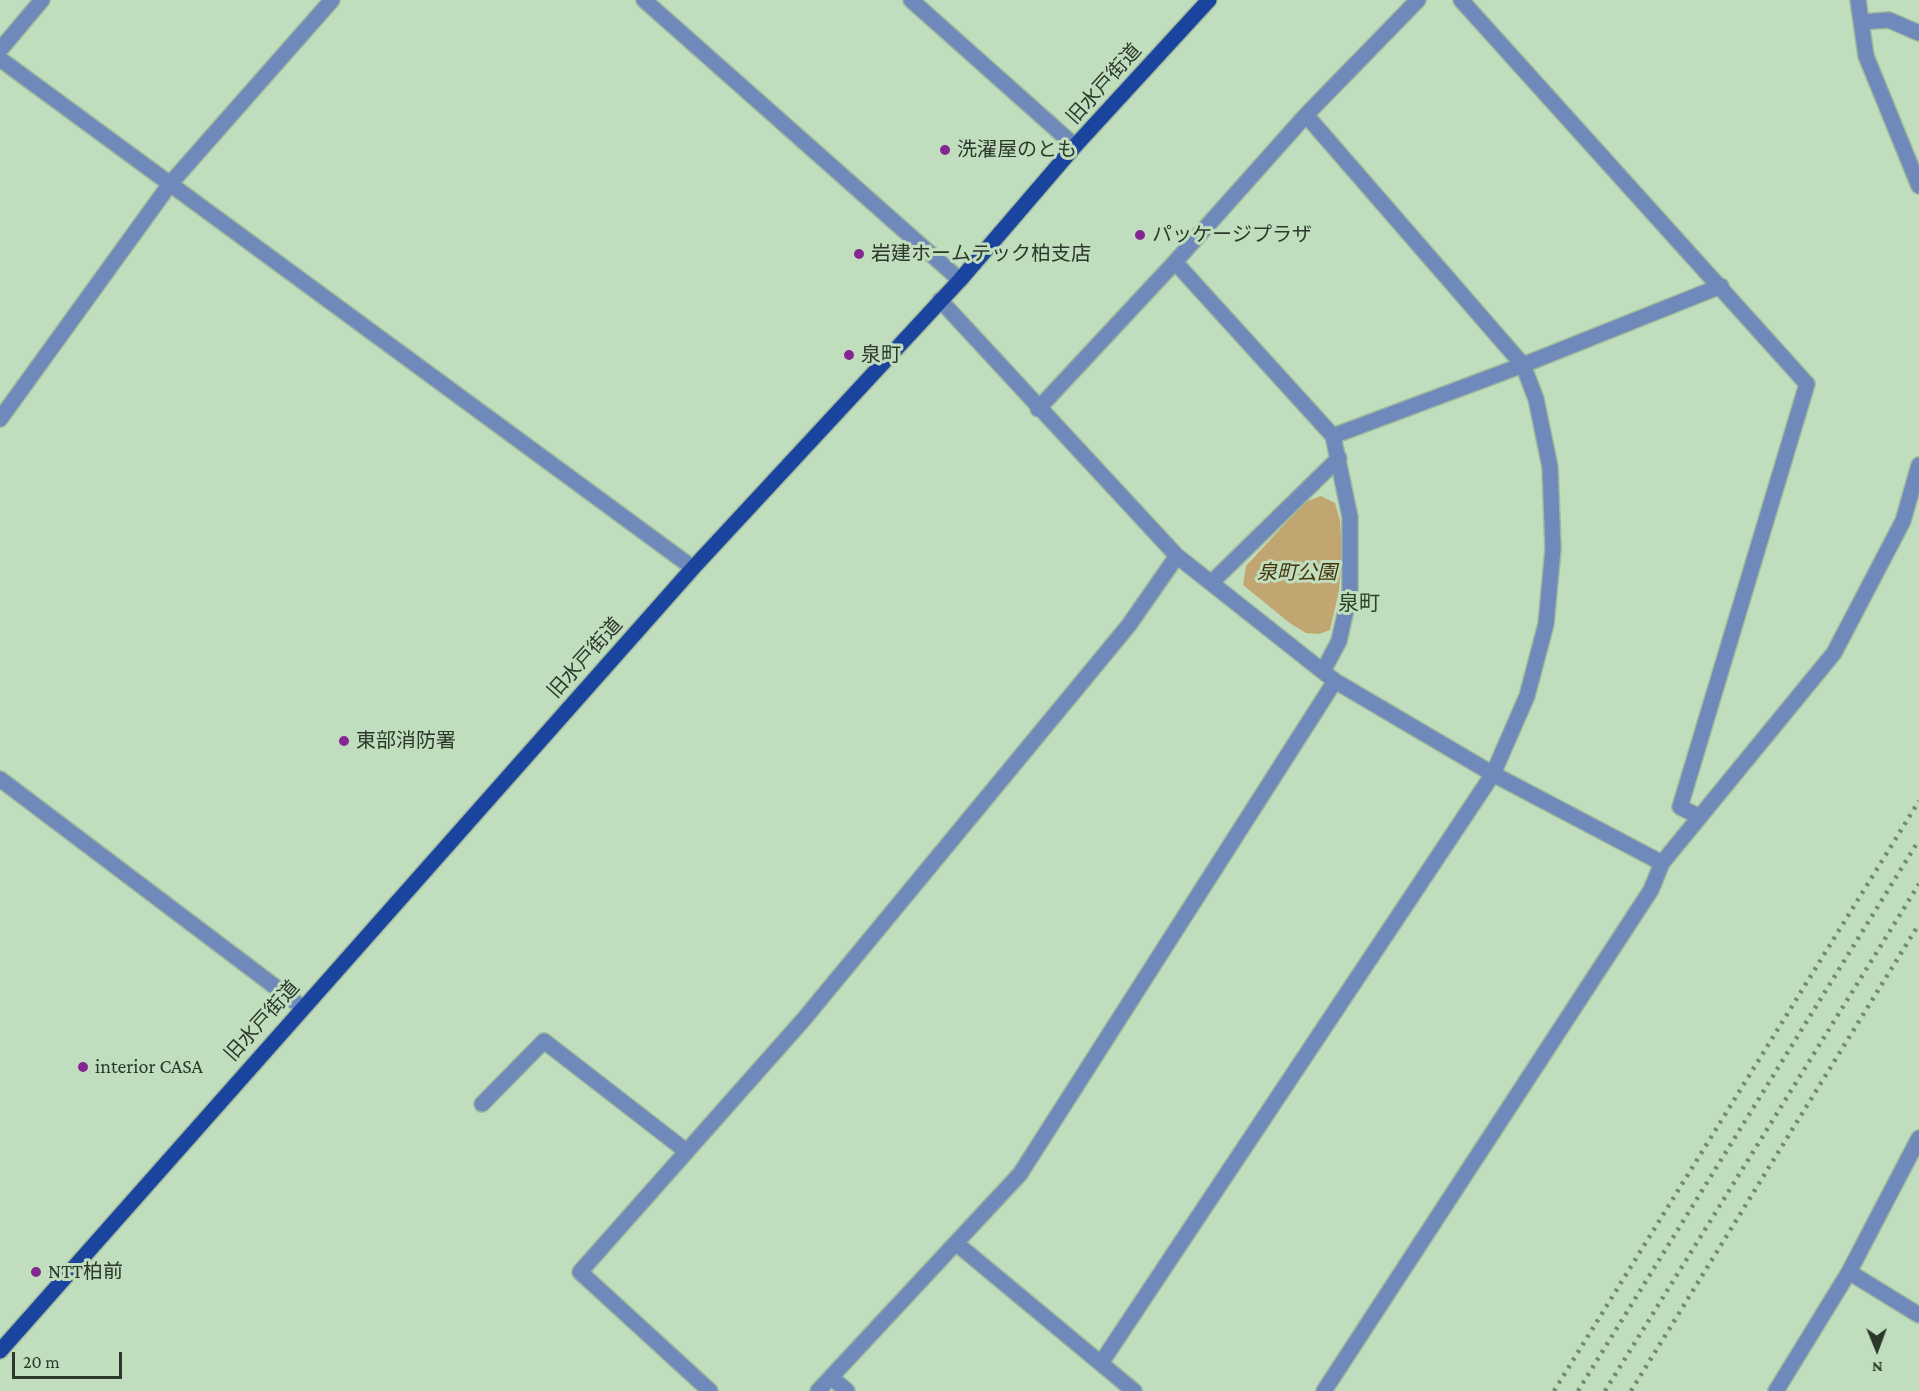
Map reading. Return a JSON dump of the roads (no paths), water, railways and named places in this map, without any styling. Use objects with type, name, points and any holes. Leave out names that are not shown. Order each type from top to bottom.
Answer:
[{"type":"main road","name":"旧水戸街道","points":[[0,1351],[302,1007],[693,568],[960,280],[1076,146],[1209,0]]},
{"type":"street","points":[[0,50],[42,0]]},
{"type":"street","points":[[2,414],[170,184],[332,0]]},
{"type":"street","points":[[644,0],[960,280]]},
{"type":"street","points":[[911,0],[1076,146]]},
{"type":"street","points":[[1038,409],[1175,262],[1306,115],[1418,0]]},
{"type":"street","points":[[1461,0],[1807,384],[1680,807],[1700,817]]},
{"type":"street","points":[[1858,0],[1866,56],[1919,186]]},
{"type":"street","points":[[1861,22],[1889,20],[1919,33]]},
{"type":"street","points":[[0,59],[693,568]]},
{"type":"street","points":[[1101,1363],[1493,774],[1535,673],[1546,624],[1553,549],[1550,466],[1536,399],[1523,365],[1306,115]]},
{"type":"street","points":[[818,1391],[1020,1174],[1329,676],[1350,592],[1350,517],[1333,436],[1175,262]]},
{"type":"street","points":[[1333,436],[1523,365],[1721,286]]},
{"type":"street","points":[[940,300],[1038,409],[1177,556],[1329,676],[1493,774],[1662,863]]},
{"type":"street","points":[[1211,583],[1339,458]]},
{"type":"street","points":[[1324,1391],[1651,890],[1662,863],[1834,653],[1903,521],[1919,465]]},
{"type":"street","points":[[710,1391],[580,1272],[804,1019],[1129,625],[1177,556]]},
{"type":"street","points":[[0,779],[302,1007]]},
{"type":"street","points":[[482,1104],[544,1041],[686,1151]]},
{"type":"street","points":[[1776,1391],[1849,1272],[1919,1138]]},
{"type":"street","points":[[957,1244],[1134,1391]]},
{"type":"street","points":[[1849,1272],[1919,1315]]},
{"type":"street","points":[[831,1377],[847,1391]]},
{"type":"railway","points":[[1554,1391],[1919,801]]},
{"type":"railway","points":[[1578,1391],[1919,840]]},
{"type":"railway","points":[[1605,1391],[1919,884]]},
{"type":"railway","points":[[1631,1391],[1919,924]]},
{"type":"place","name":"洗濯屋のとも","points":[[945,150]]},
{"type":"place","name":"パッケージプラザ","points":[[1140,235]]},
{"type":"place","name":"岩建ホームテック柏支店","points":[[859,254]]},
{"type":"place","name":"泉町","points":[[849,355]]},
{"type":"place","name":"東部消防署","points":[[344,741]]},
{"type":"place","name":"interior CASA","points":[[83,1067]]},
{"type":"place","name":"NTT柏前","points":[[36,1272]]},
{"type":"district","name":"泉町","points":[[1359,604]]},
{"type":"park label","name":"泉町公園","points":[[1297,573]]}]
